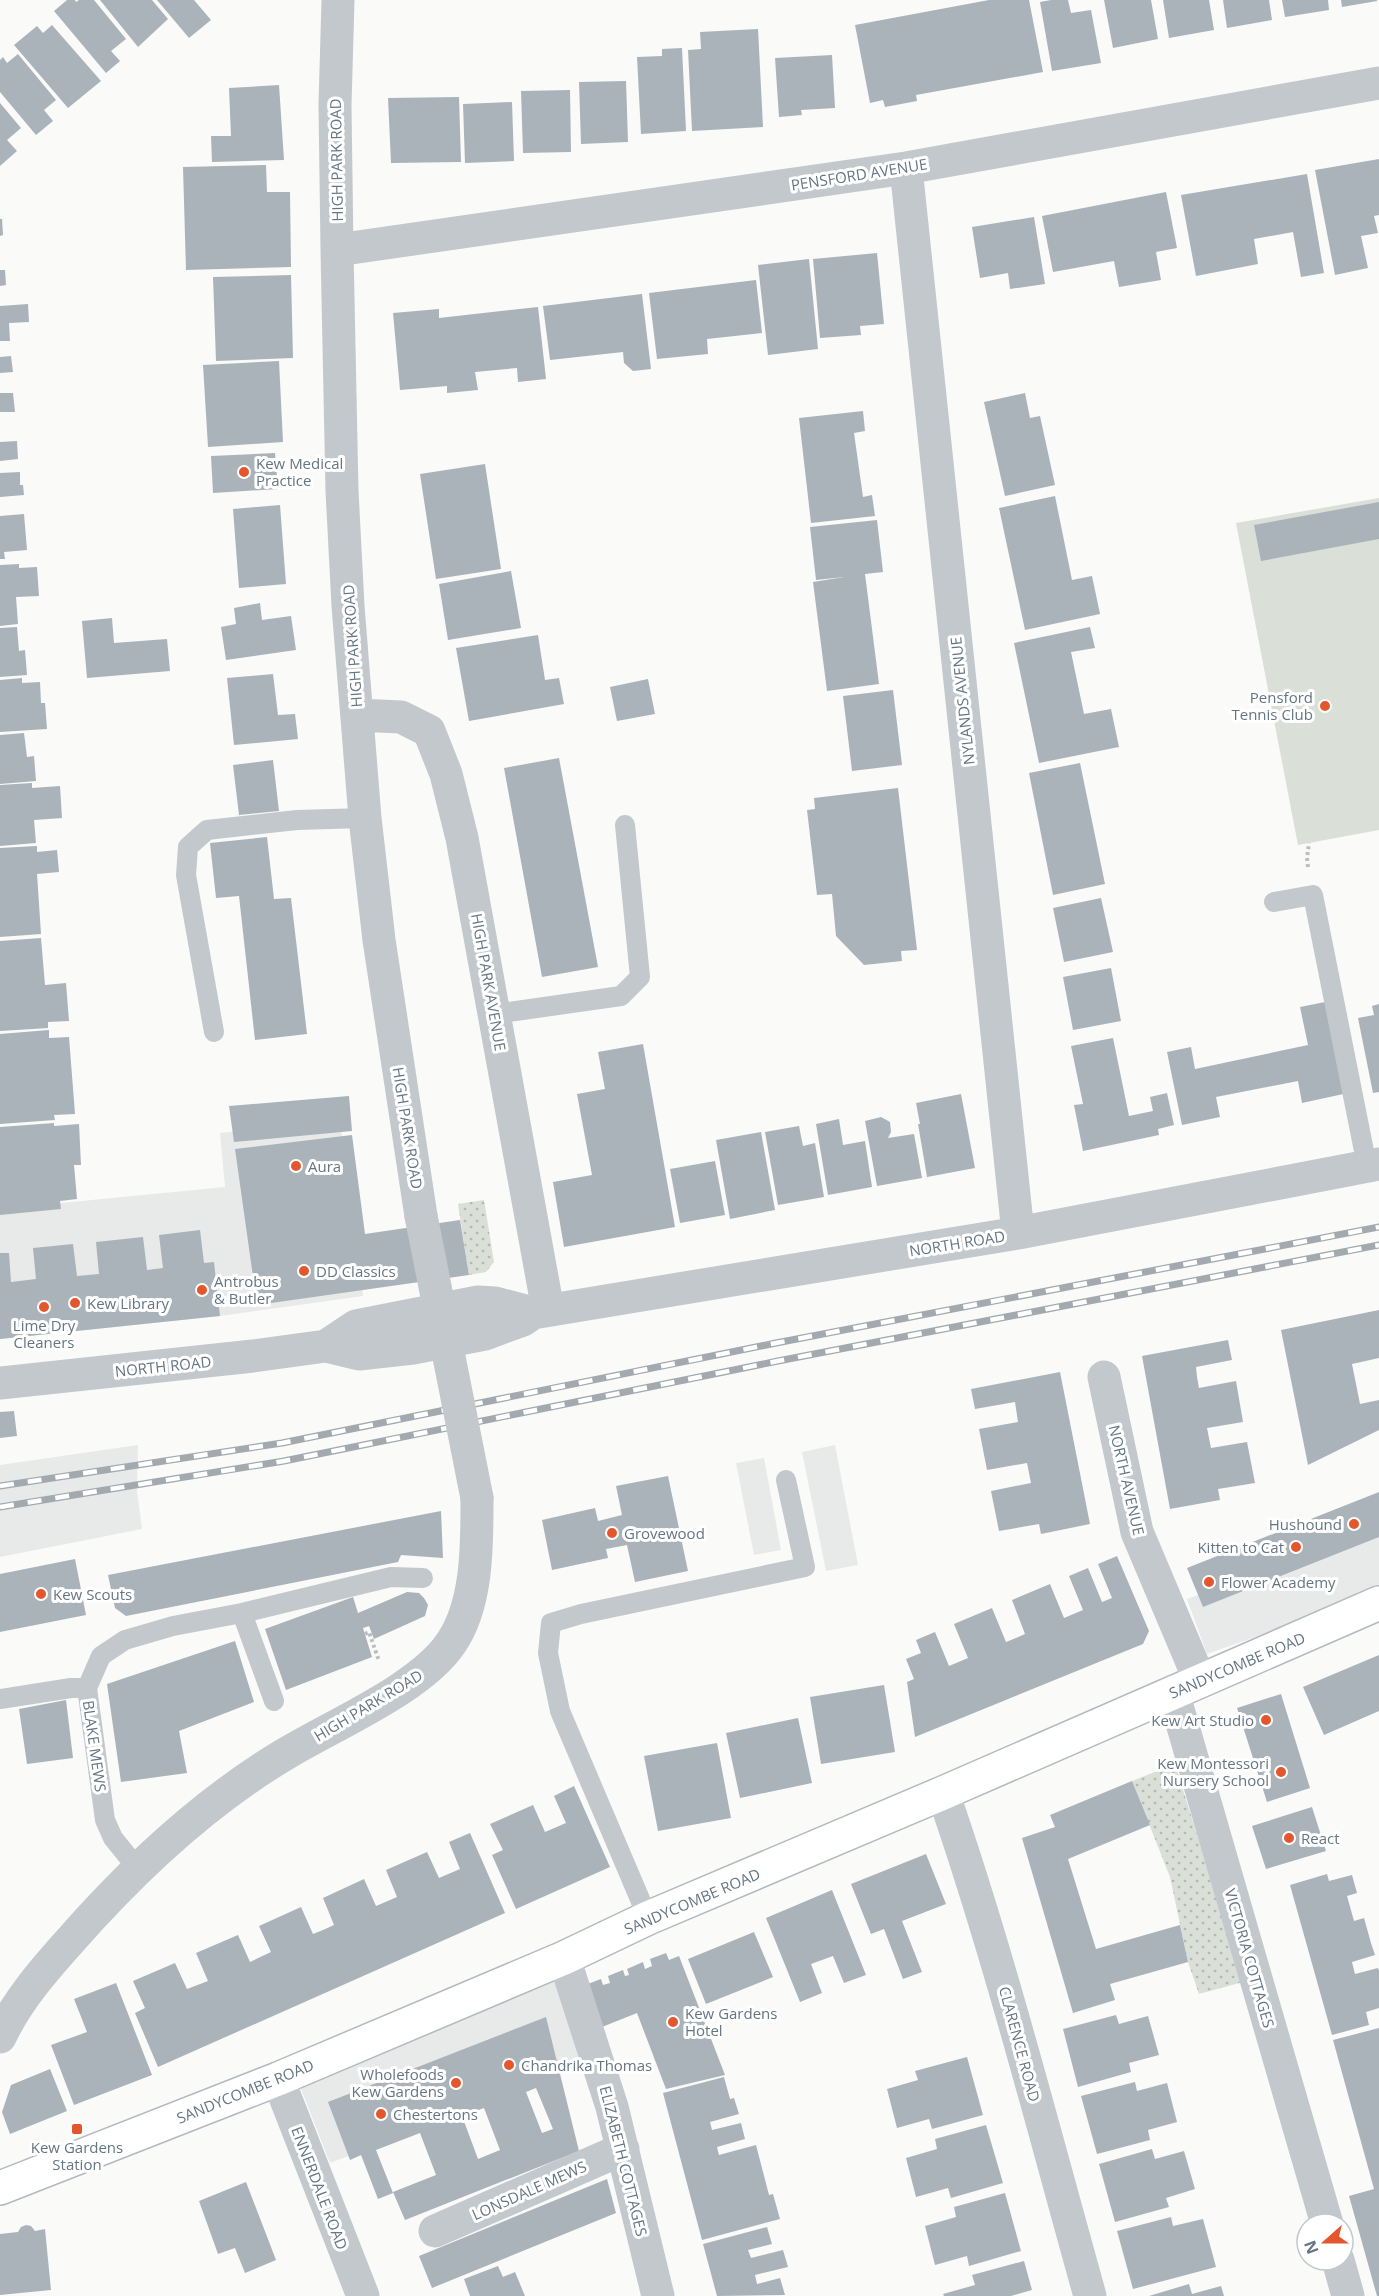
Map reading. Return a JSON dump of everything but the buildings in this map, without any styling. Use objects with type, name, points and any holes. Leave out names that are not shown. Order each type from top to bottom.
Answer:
[{"type":"main road","name":"SANDYCOMBE ROAD","points":[[0,2188],[278,2079],[564,1958],[648,1918],[943,1793],[1379,1603]]},
{"type":"street","name":"HIGH PARK ROAD","points":[[0,2037],[33,1983],[118,1887],[234,1786],[393,1693],[432,1666],[452,1642],[469,1603],[477,1551],[477,1498],[421,1216],[379,940],[365,818],[342,491],[335,105],[338,0]]},
{"type":"street","name":"PENSFORD AVENUE","points":[[337,250],[906,168],[1379,83]]},
{"type":"street","name":"NYLANDS AVENUE","points":[[906,168],[1018,1233]]},
{"type":"street","name":"HIGH PARK AVENUE","points":[[357,715],[401,717],[429,731],[446,774],[462,838],[495,1014],[541,1312]]},
{"type":"street","name":"NORTH ROAD","points":[[0,1383],[326,1346],[356,1326],[478,1302],[541,1312],[1018,1233],[1373,1165]]},
{"type":"street","name":"NORTH AVENUE","points":[[1104,1377],[1137,1532],[1186,1687]]},
{"type":"street","name":"VICTORIA COTTAGES","points":[[1186,1687],[1325,2212]]},
{"type":"street","name":"CLARENCE ROAD","points":[[943,1793],[975,1886],[1002,1977],[1090,2296]]},
{"type":"street","name":"ELIZABETH COTTAGES","points":[[564,1958],[612,2107],[658,2296]]},
{"type":"street","name":"ENNERDALE ROAD","points":[[278,2079],[363,2296]]},
{"type":"street","name":"LONSDALE MEWS","points":[[435,2231],[622,2149]]},
{"type":"street","points":[[1341,2272],[1348,2296]]},
{"type":"lane","points":[[214,1032],[186,875],[188,847],[207,830],[297,820],[365,818]]},
{"type":"lane","points":[[495,1014],[621,996],[640,977],[625,825]]},
{"type":"lane","points":[[1274,902],[1313,895],[1373,1165]]},
{"type":"lane","points":[[648,1918],[560,1712],[548,1653],[551,1623],[581,1614],[805,1567],[786,1480]]},
{"type":"lane","name":"BLAKE MEWS","points":[[138,1869],[113,1838],[105,1820],[87,1688],[101,1656],[125,1640],[173,1626],[242,1613],[391,1577],[423,1578]]},
{"type":"lane","points":[[242,1613],[274,1701]]},
{"type":"lane","points":[[0,1699],[70,1688],[87,1688]]},
{"type":"shaded area","name":"Pensford Tennis Club","points":[[1379,498],[1379,830],[1298,845],[1236,523]]},
{"type":"shaded area","points":[[340,1121],[363,1296],[220,1316],[0,1339],[0,1209],[225,1187],[220,1133]]},
{"type":"shaded area","points":[[484,1200],[494,1262],[486,1272],[469,1275],[458,1204]]},
{"type":"shaded area","points":[[138,1445],[137,1491],[142,1529],[0,1557],[0,1465]]},
{"type":"shaded area","points":[[835,1445],[858,1565],[826,1571],[802,1452]]},
{"type":"shaded area","points":[[764,1458],[781,1550],[754,1555],[736,1463]]},
{"type":"shaded area","points":[[1379,1530],[1379,1593],[1207,1654],[1187,1599]]},
{"type":"shaded area","points":[[1175,1764],[1243,1982],[1199,1994],[1188,1962],[1170,1877],[1132,1781]]},
{"type":"shaded area","points":[[557,1962],[585,2065],[330,2163],[294,2071]]},
{"type":"railway","points":[[0,1486],[282,1443],[776,1343],[1379,1227]]},
{"type":"railway","points":[[0,1507],[284,1461],[778,1361],[1379,1245]]},
{"type":"place","name":"Kew Medical Practice","points":[[244,472]]},
{"type":"place","name":"Pensford Tennis Club","points":[[1325,706]]},
{"type":"place","name":"Aura","points":[[296,1166]]},
{"type":"place","name":"DD Classics","points":[[304,1271]]},
{"type":"place","name":"Antrobus & Butler","points":[[202,1290]]},
{"type":"place","name":"Kew Library","points":[[75,1303]]},
{"type":"place","name":"Lime Dry Cleaners","points":[[44,1307]]},
{"type":"place","name":"Hushound","points":[[1354,1524]]},
{"type":"place","name":"Grovewood","points":[[612,1533]]},
{"type":"place","name":"Kitten to Cat","points":[[1296,1547]]},
{"type":"place","name":"Flower Academy","points":[[1209,1582]]},
{"type":"place","name":"Kew Scouts","points":[[41,1594]]},
{"type":"place","name":"Kew Art Studio","points":[[1266,1720]]},
{"type":"place","name":"Kew Montessori Nursery School","points":[[1281,1772]]},
{"type":"place","name":"React","points":[[1289,1838]]},
{"type":"place","name":"Kew Gardens Hotel","points":[[673,2022]]},
{"type":"place","name":"Chandrika Thomas","points":[[509,2065]]},
{"type":"place","name":"Wholefoods Kew Gardens","points":[[456,2083]]},
{"type":"place","name":"Chestertons","points":[[381,2114]]},
{"type":"place","name":"Kew Gardens Station","points":[[77,2129]]}]
